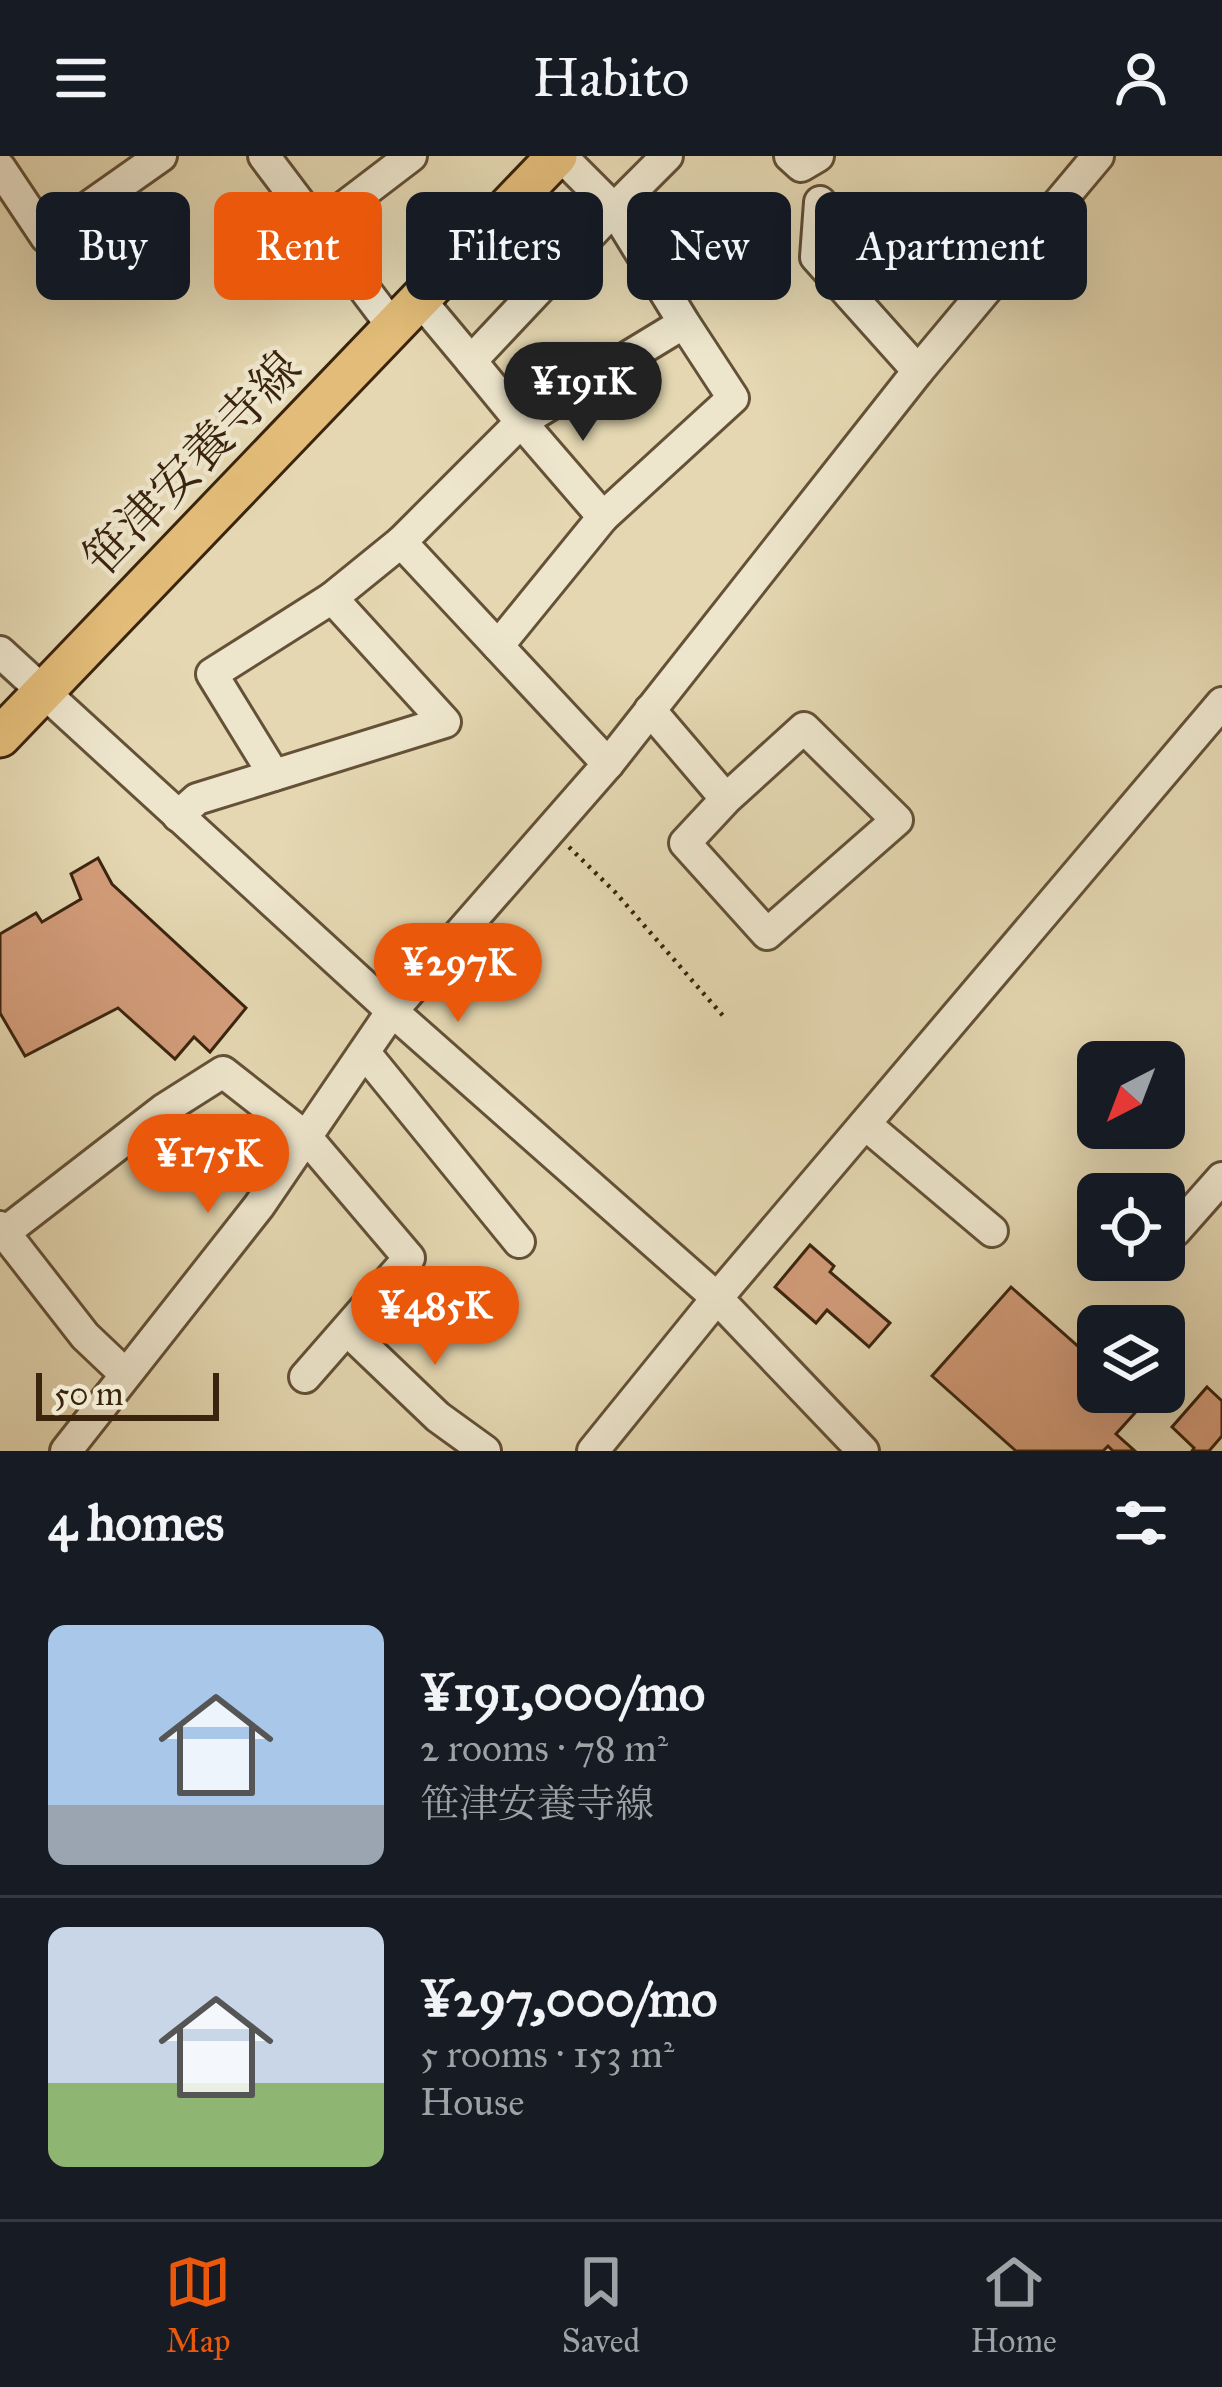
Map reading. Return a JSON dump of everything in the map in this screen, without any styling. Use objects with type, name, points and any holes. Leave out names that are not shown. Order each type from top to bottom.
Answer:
[{"type":"main road","name":"笹津安養寺線","points":[[0,737],[559,156]]},
{"type":"street","points":[[0,168],[46,237],[161,156]]},
{"type":"street","points":[[264,156],[291,192]]},
{"type":"street","points":[[364,192],[411,156]]},
{"type":"street","points":[[498,646],[603,517],[733,398],[614,209],[559,156]]},
{"type":"street","points":[[471,361],[667,156]]},
{"type":"street","points":[[790,156],[801,166],[818,156]]},
{"type":"street","points":[[65,1451],[307,1138],[392,1011],[608,764],[918,371],[1098,156]]},
{"type":"street","points":[[382,290],[471,361],[603,517]]},
{"type":"street","points":[[854,300],[918,371]]},
{"type":"street","points":[[274,775],[212,674],[332,598],[401,542],[521,422],[684,323]]},
{"type":"street","points":[[401,542],[608,764]]},
{"type":"street","points":[[178,816],[197,799],[445,722],[332,598]]},
{"type":"street","points":[[0,652],[392,1011],[717,1298],[862,1451]]},
{"type":"street","points":[[593,1451],[1222,703]]},
{"type":"street","points":[[650,710],[726,799]]},
{"type":"street","points":[[804,728],[896,820],[767,934],[685,843],[726,799],[804,728]]},
{"type":"street","points":[[365,1053],[519,1241]]},
{"type":"street","points":[[124,1372],[85,1336],[2,1230],[223,1072],[307,1138],[409,1258],[305,1377]]},
{"type":"street","points":[[865,1124],[992,1231]]},
{"type":"street","points":[[1185,1220],[1222,1178]]},
{"type":"street","points":[[346,1330],[438,1417],[485,1451]]},
{"type":"path","points":[[552,830],[615,892],[724,1017]]},
{"type":"building","points":[[98,858],[112,884],[246,1008],[210,1052],[194,1037],[175,1059],[118,1008],[25,1056],[0,1013],[0,934],[36,913],[42,922],[81,899],[71,874]]},
{"type":"building","points":[[810,1245],[834,1266],[830,1272],[890,1323],[869,1347],[827,1310],[816,1323],[775,1287]]},
{"type":"building","points":[[1011,1287],[1077,1345],[1077,1413],[1135,1413],[1116,1434],[1135,1451],[1113,1451],[1108,1446],[1103,1451],[1016,1451],[932,1376]]},
{"type":"building","points":[[1207,1387],[1222,1401],[1222,1436],[1209,1451],[1192,1451],[1172,1427]]}]
